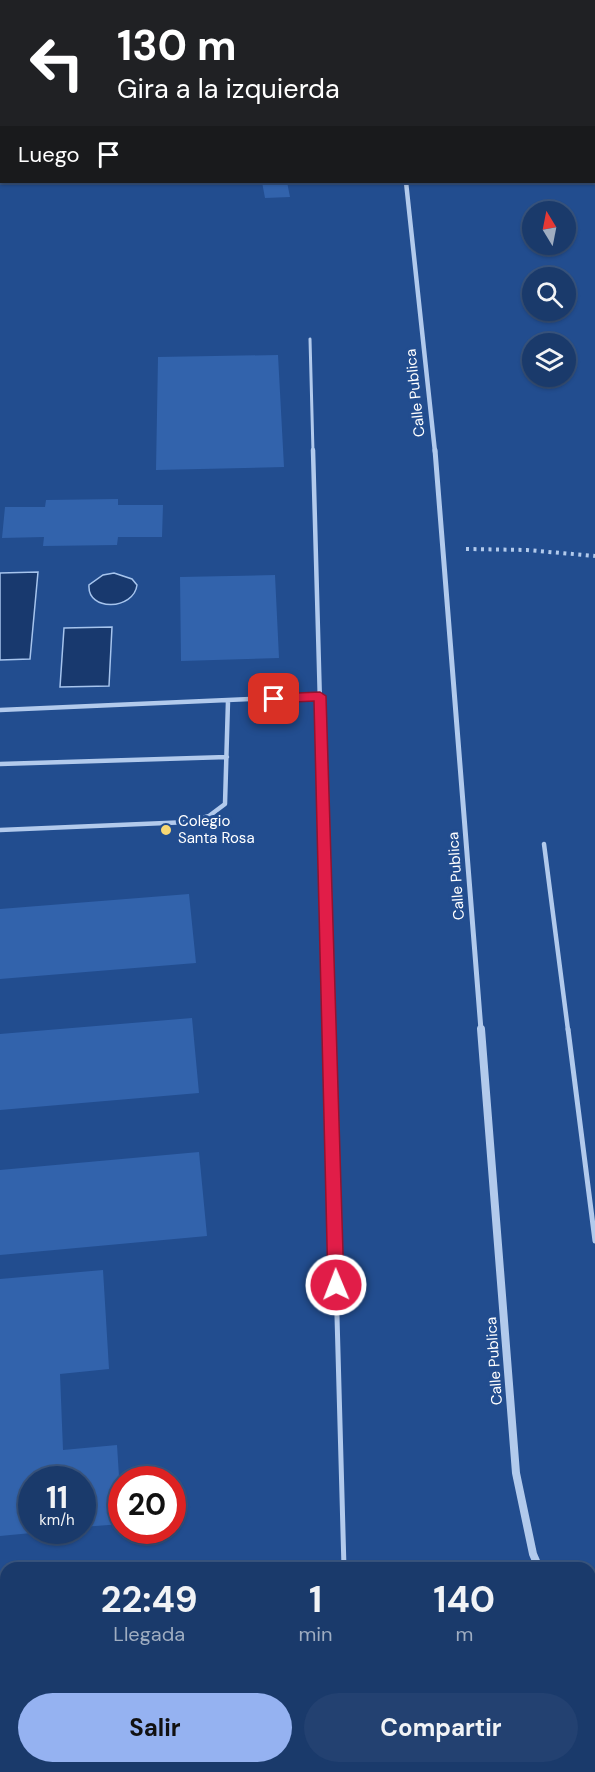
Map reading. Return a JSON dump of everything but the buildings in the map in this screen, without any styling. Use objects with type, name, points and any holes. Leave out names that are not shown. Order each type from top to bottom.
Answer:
[{"type":"street","name":"Calle Publica","points":[[406,183],[444,549],[516,1473],[536,1562]]},
{"type":"lane","points":[[310,339],[344,1562]]},
{"type":"lane","points":[[0,710],[320,696]]},
{"type":"lane","points":[[0,830],[189,822],[209,816],[225,804],[228,701]]},
{"type":"lane","points":[[0,765],[227,757]]},
{"type":"lane","points":[[544,844],[595,1241]]},
{"type":"path","points":[[444,549],[527,550],[595,556]]},
{"type":"shaded area","points":[[38,572],[30,659],[0,660],[0,573]]},
{"type":"shaded area","points":[[114,573],[132,579],[137,585],[134,593],[120,603],[111,604],[95,600],[90,594],[89,585],[103,575]]},
{"type":"shaded area","points":[[112,627],[109,686],[60,687],[64,628]]},
{"type":"place","name":"Colegio Santa Rosa","points":[[166,830]]},
{"type":"route","points":[[274,699],[320,696],[336,1285]]}]
